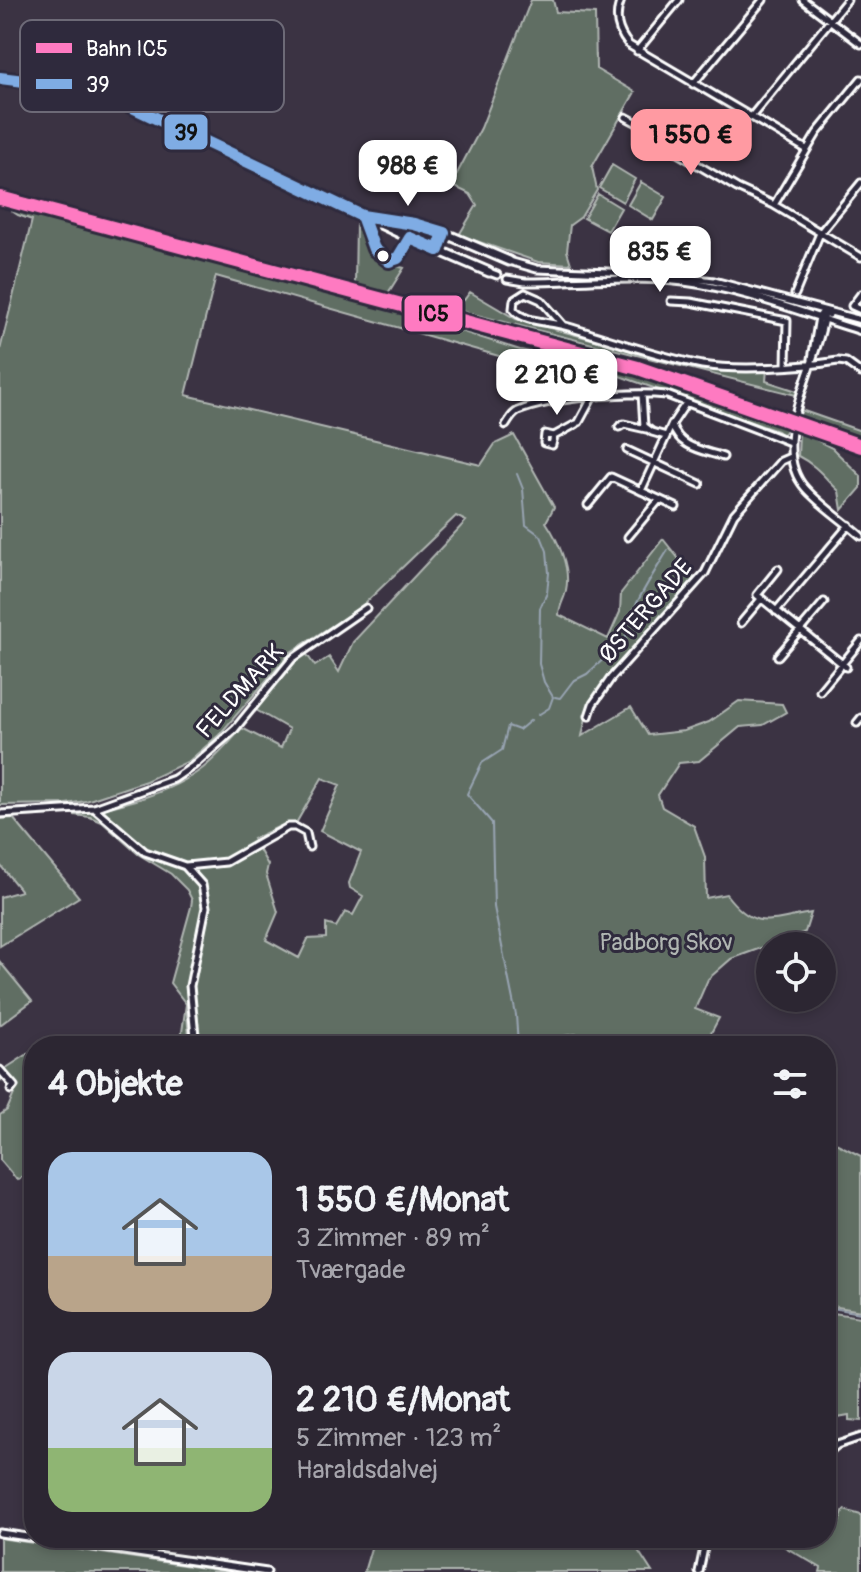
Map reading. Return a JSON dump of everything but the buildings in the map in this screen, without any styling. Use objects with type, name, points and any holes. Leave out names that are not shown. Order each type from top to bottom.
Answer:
[{"type":"main road","points":[[0,78],[20,80]]},
{"type":"main road","points":[[143,112],[362,216],[493,273]]},
{"type":"main road","points":[[362,216],[434,229],[509,261]]},
{"type":"street","points":[[621,0],[616,13],[619,31],[629,45],[806,149]]},
{"type":"street","points":[[637,51],[679,0]]},
{"type":"street","points":[[693,84],[763,0]]},
{"type":"street","points":[[803,0],[861,44]]},
{"type":"street","points":[[751,117],[847,0]]},
{"type":"street","points":[[774,205],[806,149],[861,79]]},
{"type":"street","points":[[626,117],[665,138],[669,148],[861,257]]},
{"type":"street","points":[[795,294],[820,233],[861,183]]},
{"type":"street","points":[[509,261],[537,269],[689,277],[734,285],[817,308],[861,325]]},
{"type":"street","points":[[507,279],[525,282],[681,281],[734,291],[861,325]]},
{"type":"street","points":[[563,325],[541,300],[525,293],[514,300],[513,309],[521,317],[563,325],[701,365],[722,367],[844,361],[861,373]]},
{"type":"street","points":[[861,294],[852,306],[861,310]]},
{"type":"street","points":[[671,301],[691,302],[787,321],[786,365]]},
{"type":"street","points":[[817,308],[822,317],[832,322],[861,325]]},
{"type":"street","points":[[822,317],[790,442],[790,457],[805,488],[861,536]]},
{"type":"street","points":[[642,394],[643,420],[647,429]]},
{"type":"street","points":[[506,425],[517,411],[592,398],[667,395],[790,442]]},
{"type":"street","points":[[554,436],[577,423],[592,398]]},
{"type":"street","points":[[641,491],[672,424],[686,403]]},
{"type":"street","points":[[619,427],[624,424],[666,436]]},
{"type":"street","points":[[672,424],[677,439],[723,457]]},
{"type":"street","points":[[627,450],[700,484]]},
{"type":"street","name":"ØSTERGADE","points":[[589,716],[600,691],[705,573],[734,514],[781,461],[790,457]]},
{"type":"street","points":[[588,505],[611,477],[676,507]]},
{"type":"street","points":[[628,537],[659,500]]},
{"type":"street","points":[[776,611],[849,525]]},
{"type":"street","points":[[778,569],[757,595],[844,666]]},
{"type":"street","points":[[741,623],[761,599]]},
{"type":"street","points":[[778,656],[824,602]]},
{"type":"street","name":"FELDMARK","points":[[0,814],[94,808],[174,779],[235,729],[292,659],[366,608]]},
{"type":"street","points":[[820,691],[844,666],[861,641]]},
{"type":"street","points":[[94,808],[145,852],[185,866],[226,862],[288,827],[306,833],[309,847]]},
{"type":"street","points":[[185,866],[202,885],[206,897],[190,986],[195,1036]]},
{"type":"street","points":[[0,1070],[14,1086],[11,1090]]},
{"type":"street","points":[[836,1446],[861,1437]]},
{"type":"street","points":[[0,1533],[24,1537]]},
{"type":"street","points":[[103,1548],[267,1572]]},
{"type":"street","points":[[699,1572],[704,1548]]},
{"type":"green space","points":[[531,0],[553,0],[556,12],[595,14],[596,69],[635,92],[592,167],[597,190],[581,217],[570,225],[567,251],[571,264],[538,262],[459,235],[477,205],[470,194],[451,185],[481,128]]},
{"type":"green space","points":[[612,165],[635,179],[623,202],[599,188]]},
{"type":"green space","points":[[641,182],[666,197],[653,220],[628,205]]},
{"type":"green space","points":[[598,194],[621,208],[608,231],[584,218]]},
{"type":"green space","name":"Padborg Skov","points":[[0,203],[353,297],[520,350],[658,380],[789,427],[782,435],[608,372],[513,360],[216,276],[186,395],[481,465],[495,444],[514,435],[554,507],[546,522],[559,546],[567,573],[559,615],[608,639],[620,612],[621,593],[663,539],[694,578],[632,655],[601,686],[588,709],[582,736],[631,707],[648,735],[684,731],[709,722],[739,701],[782,704],[786,712],[763,725],[740,727],[699,761],[679,763],[658,795],[662,807],[694,826],[705,857],[706,898],[726,894],[736,906],[755,919],[773,920],[811,913],[805,932],[756,932],[756,950],[731,959],[708,979],[695,1009],[719,1018],[709,1036],[200,1036],[195,997],[186,1005],[189,1036],[181,1036],[186,1004],[170,983],[192,900],[171,874],[138,854],[102,822],[74,815],[124,803],[174,785],[208,763],[242,728],[281,748],[289,729],[256,710],[287,669],[305,652],[315,666],[329,657],[339,672],[353,642],[466,521],[456,516],[361,607],[291,652],[219,735],[189,761],[146,781],[86,801],[0,805],[0,350],[32,220]],"holes":[[[322,778],[340,785],[320,831],[361,852],[349,883],[350,888],[363,896],[353,915],[345,912],[336,927],[326,924],[326,938],[308,939],[299,958],[266,940],[278,912],[266,874],[268,865],[253,839],[278,827],[295,825]]]},
{"type":"green space","points":[[356,223],[360,224],[376,261],[404,268],[388,293],[355,285]]},
{"type":"green space","points":[[470,292],[516,319],[697,367],[767,369],[766,381],[797,391],[796,395],[457,310]]},
{"type":"green space","points":[[801,410],[861,431],[861,443],[797,421]]},
{"type":"green space","points":[[801,432],[832,448],[861,476],[861,488],[842,510],[839,491],[798,456]]},
{"type":"green space","points":[[13,818],[79,897],[0,946],[0,897],[21,891],[0,865],[0,819]]},
{"type":"green space","points":[[0,962],[32,1001],[0,1025]]},
{"type":"green space","points":[[24,1056],[24,1176],[17,1180],[0,1160],[0,1115],[7,1110],[14,1094],[3,1079],[0,1081],[0,1072]]},
{"type":"green space","points":[[836,1143],[861,1156],[861,1311],[836,1307]]},
{"type":"green space","points":[[836,1313],[861,1317],[861,1421],[849,1420],[849,1415],[836,1417]]},
{"type":"green space","points":[[844,1510],[861,1515],[861,1572],[820,1572],[821,1568],[787,1548],[836,1548],[836,1531]]},
{"type":"green space","points":[[0,1538],[24,1542],[24,1548],[67,1548],[231,1572],[0,1572]]},
{"type":"green space","points":[[371,1548],[637,1548],[652,1572],[364,1572]]},
{"type":"waterway","points":[[517,474],[523,489],[526,525],[541,536],[547,551],[549,573],[547,593],[540,608],[539,664],[544,682],[553,697],[549,708],[538,715]]},
{"type":"waterway","points":[[555,697],[560,698],[573,681],[587,674],[626,639],[635,606],[668,550]]},
{"type":"waterway","points":[[517,1036],[516,1015],[494,907],[492,823],[467,794],[482,763],[502,750],[508,726],[519,730],[531,720]]},
{"type":"waterway","points":[[836,1309],[861,1313]]},
{"type":"rail line","name":"IC5","points":[[0,198],[638,368],[861,446]]},
{"type":"transit line","name":"39","points":[[0,78],[20,80]]},
{"type":"transit line","name":"39","points":[[143,112],[362,216]]},
{"type":"transit line","name":"39","points":[[362,216],[414,224],[444,233],[438,250],[410,238],[398,258],[389,261],[374,249],[362,216]]}]
